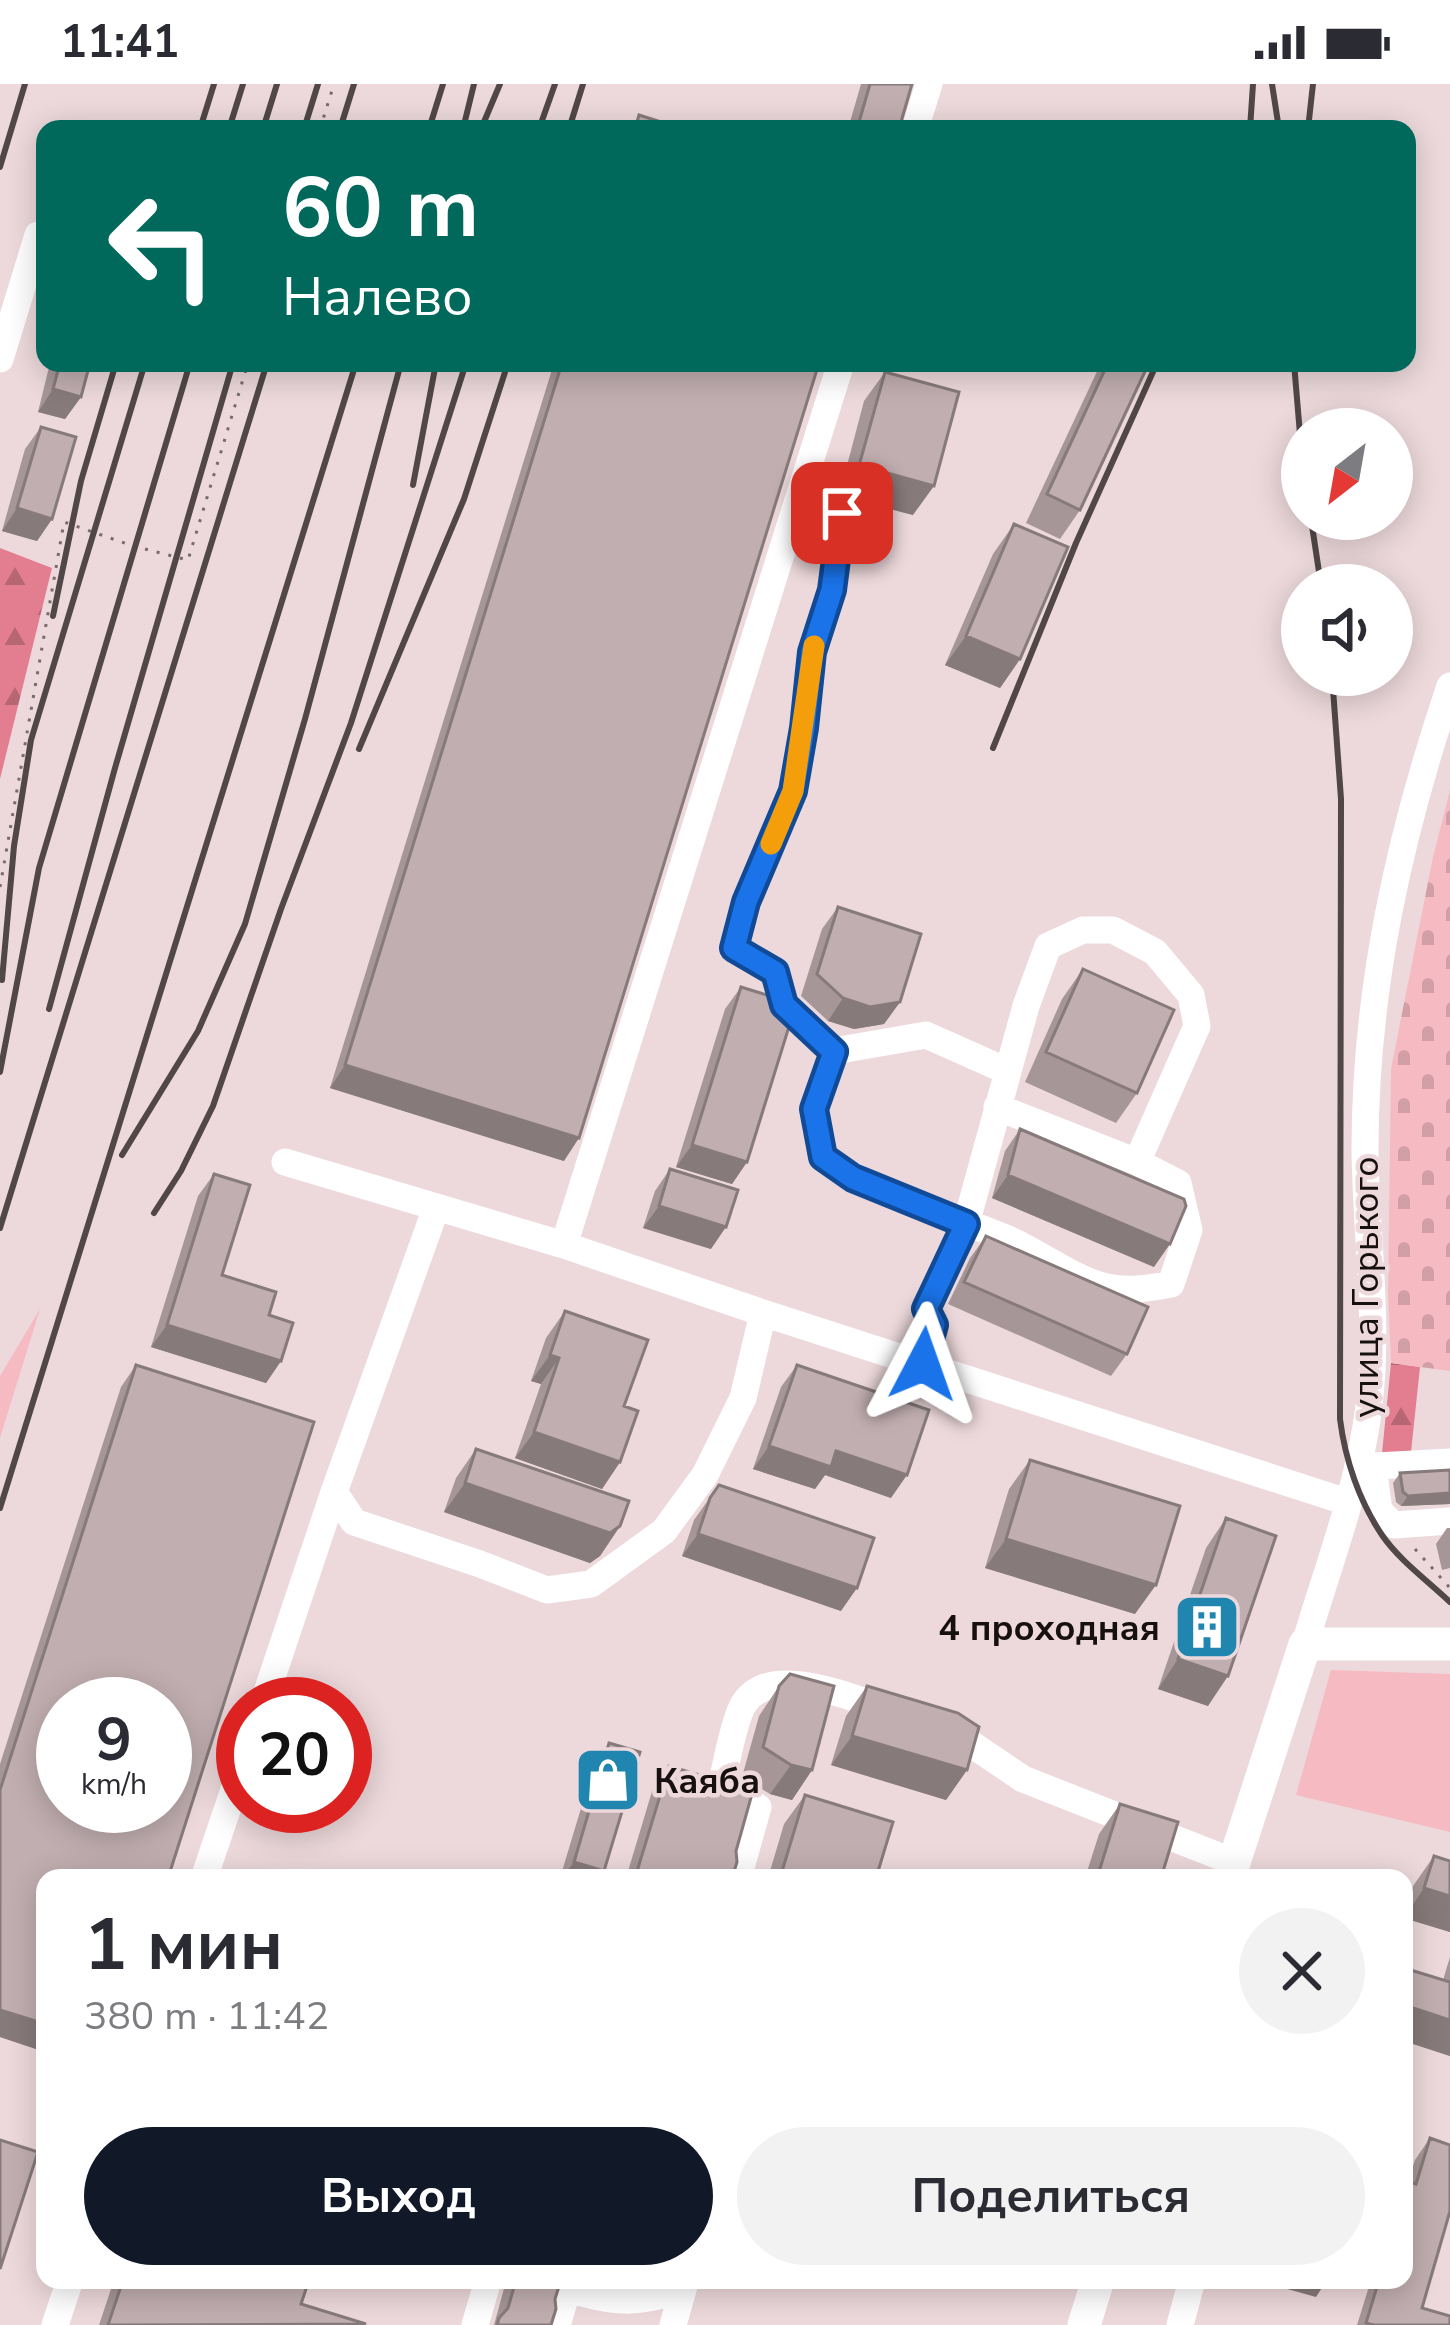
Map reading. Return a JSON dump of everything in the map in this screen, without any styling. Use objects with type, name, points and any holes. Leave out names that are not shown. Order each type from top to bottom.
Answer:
[{"type":"main road","points":[[1305,1644],[1450,1644]]},
{"type":"main road","name":"улица Горького","points":[[1231,1869],[1305,1644]]},
{"type":"main road","points":[[1084,2325],[1095,2289]]},
{"type":"street","points":[[917,120],[929,84]]},
{"type":"street","points":[[0,359],[36,242]]},
{"type":"street","points":[[564,1245],[838,372]]},
{"type":"street","points":[[801,492],[842,513],[832,590],[812,652],[793,791],[746,902],[734,948],[775,972],[784,1005],[834,1052]]},
{"type":"street","name":"улица Горького","points":[[1305,1644],[1347,1502],[1365,1467],[1372,1334],[1365,1148],[1374,986],[1402,842],[1450,686]]},
{"type":"street","points":[[923,1364],[934,1325],[926,1309],[966,1224],[1025,1006],[1048,946],[1083,930],[1113,930],[1154,952],[1191,995],[1197,1026],[1137,1162]]},
{"type":"street","points":[[834,1052],[926,1035],[1007,1071]]},
{"type":"street","points":[[834,1052],[814,1109],[823,1157],[853,1178],[1008,1239],[1104,1287],[1140,1290],[1171,1284],[1189,1230],[1178,1183],[997,1107]]},
{"type":"street","points":[[285,1162],[564,1245],[1347,1502]]},
{"type":"street","points":[[272,1677],[436,1208]]},
{"type":"street","points":[[334,1492],[354,1522],[547,1590],[591,1584],[664,1531],[705,1475],[743,1398],[764,1313]]},
{"type":"street","points":[[1450,1462],[1365,1467],[1379,1511],[1394,1526],[1450,1521]]},
{"type":"street","points":[[741,1869],[758,1807],[734,1795],[722,1781],[742,1708],[766,1684],[798,1684],[945,1726],[1023,1779],[1229,1869]]},
{"type":"street","points":[[207,1869],[219,1833]]},
{"type":"street","points":[[55,2325],[67,2289]]},
{"type":"street","points":[[475,2325],[485,2289]]},
{"type":"street","points":[[557,2325],[566,2289]]},
{"type":"street","points":[[581,2289],[616,2302],[664,2296],[675,2289]]},
{"type":"street","points":[[673,2325],[683,2289]]},
{"type":"street","points":[[1180,2325],[1190,2289]]},
{"type":"path","points":[[323,120],[334,84]]},
{"type":"path","points":[[0,886],[64,522],[188,560],[245,372]]},
{"type":"path","points":[[1394,1526],[1450,1588]]},
{"type":"green space","points":[[0,548],[52,568],[0,779]]},
{"type":"green space","points":[[1450,790],[1450,1371],[1391,1363],[1388,1294],[1391,1069]]},
{"type":"green space","points":[[40,1309],[0,1438],[0,1376]]},
{"type":"green space","points":[[1391,1363],[1420,1367],[1411,1452],[1382,1453]]},
{"type":"green space","points":[[1331,1670],[1450,1674],[1450,1832],[1296,1795]]},
{"type":"building","points":[[870,84],[912,84],[902,120],[860,120]]},
{"type":"building","points":[[58,372],[88,372],[81,397],[53,389]]},
{"type":"building","points":[[559,372],[816,372],[579,1138],[345,1065]]},
{"type":"building","points":[[885,372],[959,392],[934,486],[860,462]]},
{"type":"building","points":[[1104,372],[1145,372],[1080,510],[1047,494]]},
{"type":"building","points":[[41,427],[76,437],[52,519],[17,508]]},
{"type":"building","points":[[1014,524],[1068,547],[1020,659],[966,636]]},
{"type":"building","points":[[838,907],[921,934],[900,1002],[870,1007],[843,998],[817,974]]},
{"type":"building","points":[[1083,969],[1174,1010],[1137,1093],[1046,1052]]},
{"type":"building","points":[[741,987],[796,1004],[747,1162],[692,1145]]},
{"type":"building","points":[[1020,1129],[1184,1199],[1186,1206],[1170,1244],[1008,1175]]},
{"type":"building","points":[[670,1169],[738,1190],[726,1227],[659,1206]]},
{"type":"building","points":[[214,1174],[250,1185],[222,1275],[276,1292],[269,1315],[293,1323],[281,1361],[167,1325]]},
{"type":"building","points":[[986,1236],[1148,1307],[1127,1354],[964,1282]]},
{"type":"building","points":[[565,1311],[648,1340],[624,1406],[638,1411],[620,1462],[534,1432],[559,1358],[550,1355]]},
{"type":"building","points":[[136,1365],[314,1422],[232,1677],[216,1677],[216,1728],[192,1803],[192,1677],[36,1677]]},
{"type":"building","points":[[797,1365],[929,1410],[907,1475],[836,1451],[831,1467],[769,1446]]},
{"type":"building","points":[[476,1449],[629,1501],[620,1526],[610,1533],[465,1483]]},
{"type":"building","points":[[1030,1460],[1180,1506],[1156,1585],[1006,1539]]},
{"type":"building","points":[[1450,1470],[1450,1493],[1408,1496],[1403,1492],[1400,1473]]},
{"type":"building","points":[[719,1485],[874,1538],[857,1588],[698,1534]]},
{"type":"building","name":"4 проходная","points":[[1226,1518],[1276,1536],[1228,1676],[1178,1659]]},
{"type":"building","points":[[790,1674],[834,1686],[812,1770],[791,1765],[763,1747],[779,1686]]},
{"type":"building","points":[[36,1678],[36,1833],[182,1833],[171,1869],[36,1869],[36,2021],[0,2010],[0,1790]]},
{"type":"building","points":[[867,1686],[958,1713],[979,1727],[967,1770],[852,1736]]},
{"type":"building","points":[[609,1743],[640,1752],[605,1869],[574,1862]]},
{"type":"building","points":[[669,1766],[752,1794],[735,1869],[638,1869]]},
{"type":"building","points":[[805,1795],[893,1822],[879,1869],[783,1869]]},
{"type":"building","points":[[1120,1804],[1178,1822],[1164,1869],[1100,1869]]},
{"type":"building","points":[[1434,1856],[1450,1861],[1450,1896],[1424,1888]]},
{"type":"building","points":[[1413,1971],[1450,1982],[1450,2020],[1413,2008]]},
{"type":"building","points":[[1430,2138],[1450,2145],[1450,2211],[1422,2308],[1450,2316],[1450,2325],[1366,2323],[1376,2289],[1413,2289],[1416,2184]]},
{"type":"building","points":[[0,2140],[36,2151],[36,2158],[0,2269]]},
{"type":"building","points":[[120,2289],[306,2289],[301,2304],[366,2324],[108,2325]]},
{"type":"building","points":[[513,2289],[558,2289],[551,2325],[497,2325]]},
{"type":"railway","points":[[0,167],[25,84]]},
{"type":"railway","points":[[203,120],[214,84]]},
{"type":"railway","points":[[232,120],[243,84]]},
{"type":"railway","points":[[266,120],[277,84]]},
{"type":"railway","points":[[307,120],[318,84]]},
{"type":"railway","points":[[343,120],[354,84]]},
{"type":"railway","points":[[432,120],[443,84]]},
{"type":"railway","points":[[465,120],[474,84]]},
{"type":"railway","points":[[485,120],[500,84]]},
{"type":"railway","points":[[542,120],[555,84]]},
{"type":"railway","points":[[572,120],[583,84]]},
{"type":"railway","points":[[1251,120],[1253,84]]},
{"type":"railway","points":[[1272,84],[1278,120]]},
{"type":"railway","points":[[1309,120],[1313,84]]},
{"type":"railway","points":[[53,616],[81,481],[113,372]]},
{"type":"railway","points":[[2,980],[14,846],[31,740],[142,372]]},
{"type":"railway","points":[[0,1072],[39,868],[187,372]]},
{"type":"railway","points":[[49,1009],[230,372]]},
{"type":"railway","points":[[0,1228],[264,372]]},
{"type":"railway","points":[[0,1508],[353,372]]},
{"type":"railway","points":[[122,1155],[198,1031],[245,924],[399,372]]},
{"type":"railway","points":[[413,485],[434,372]]},
{"type":"railway","points":[[154,1213],[213,1106],[351,723],[463,372]]},
{"type":"railway","points":[[359,749],[464,499],[505,372]]},
{"type":"railway","points":[[993,748],[1076,543],[1153,372]]},
{"type":"railway","points":[[1295,372],[1298,408]]},
{"type":"railway","points":[[1314,540],[1318,564]]},
{"type":"railway","points":[[1334,696],[1341,799],[1340,1419],[1354,1479],[1374,1522],[1397,1553],[1450,1602]]},
{"type":"slow traffic","points":[[771,844],[793,791],[814,646]]},
{"type":"place","name":"4 проходная","points":[[1207,1627]]},
{"type":"place","name":"Каяба","points":[[608,1780]]},
{"type":"route","points":[[842,513],[832,590],[812,652],[793,791],[746,902],[734,948],[775,972],[784,1005],[834,1052],[814,1109],[823,1157],[853,1178],[966,1224],[926,1309],[934,1325],[923,1364]]}]
